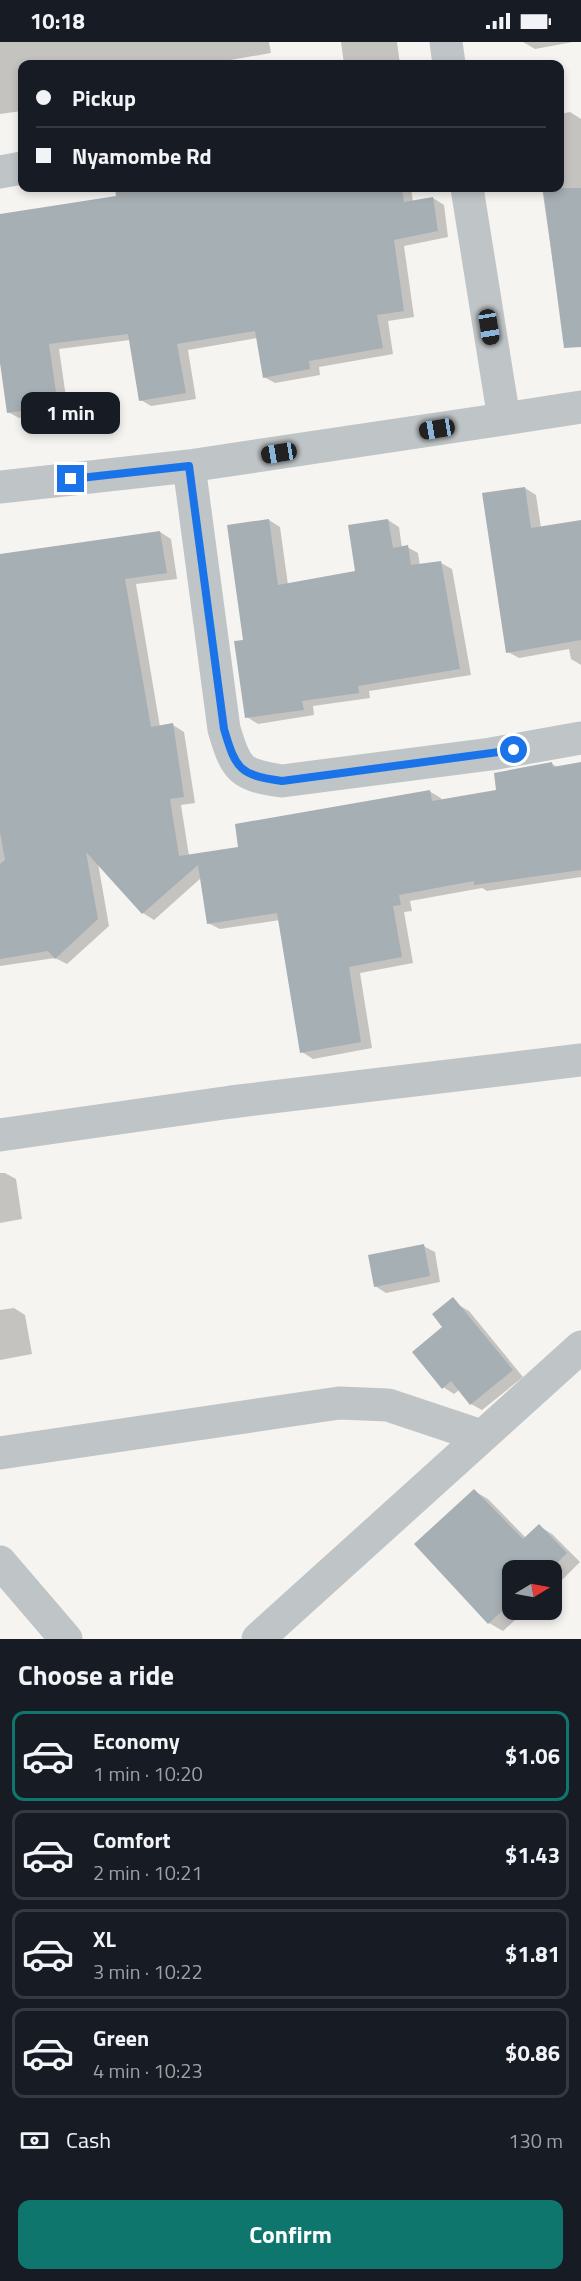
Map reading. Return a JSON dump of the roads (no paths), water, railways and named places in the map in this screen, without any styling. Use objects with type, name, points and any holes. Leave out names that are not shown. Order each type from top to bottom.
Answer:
[{"type":"street","points":[[446,42],[448,60]]},
{"type":"street","points":[[0,172],[18,169]]},
{"type":"street","points":[[468,192],[504,419]]},
{"type":"street","points":[[0,487],[189,466],[581,407]]},
{"type":"street","points":[[189,466],[224,729],[232,758],[253,777],[282,781],[491,754],[581,738]]},
{"type":"street","points":[[0,1135],[231,1102],[581,1060]]},
{"type":"street","points":[[258,1639],[581,1347]]},
{"type":"street","points":[[0,1453],[339,1403],[388,1405],[481,1436]]},
{"type":"street","points":[[0,1562],[66,1639]]}]
